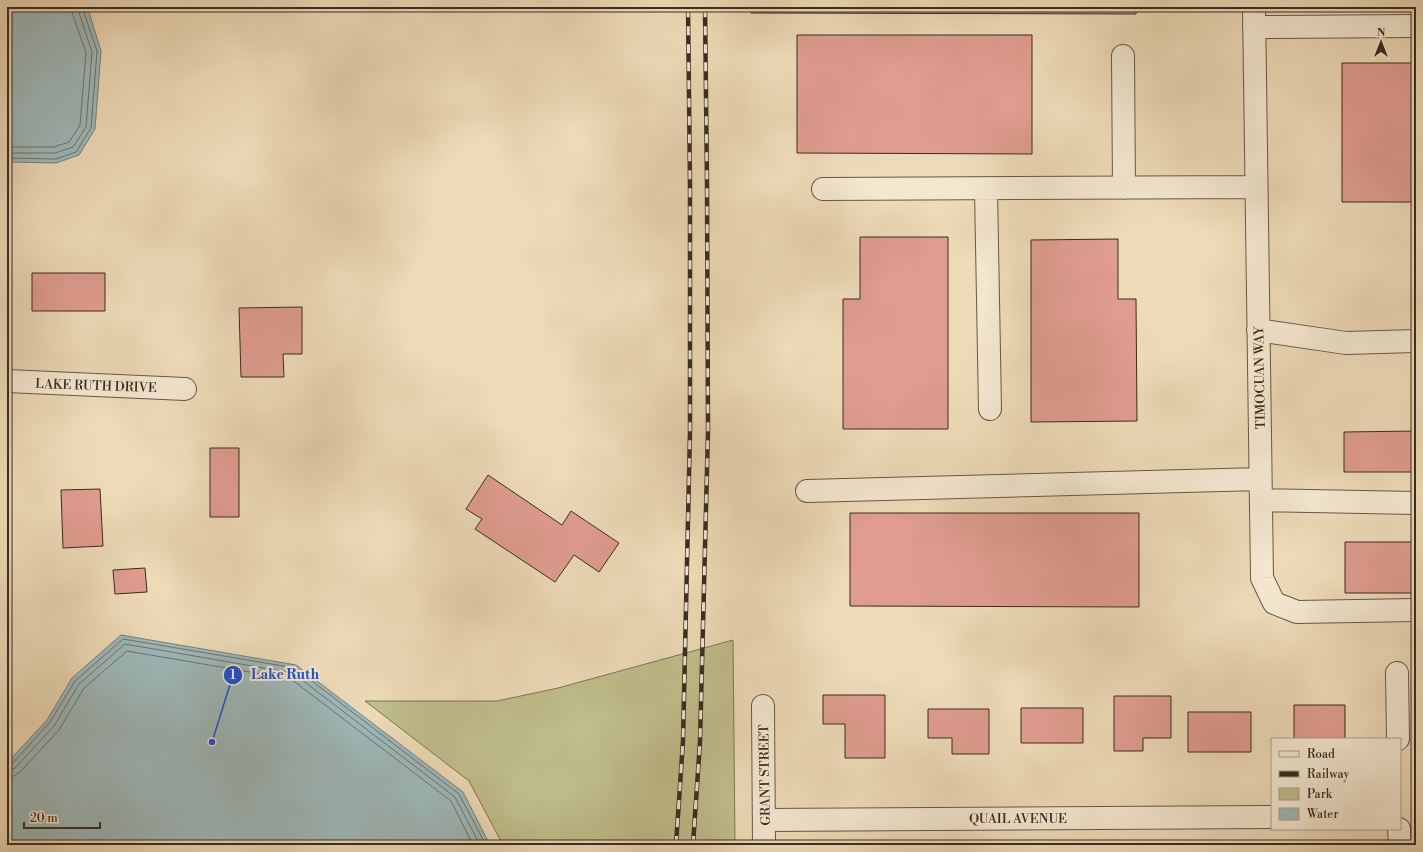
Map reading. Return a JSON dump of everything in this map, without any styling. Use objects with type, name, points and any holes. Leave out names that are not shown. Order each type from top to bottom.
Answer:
[{"type":"street","points":[[1254,17],[1416,26]]},
{"type":"street","name":"TIMOCUAN WAY","points":[[1254,17],[1262,578],[1274,603],[1297,612],[1416,610]]},
{"type":"street","points":[[1123,56],[1124,188]]},
{"type":"street","points":[[823,189],[1256,187]]},
{"type":"street","points":[[986,189],[990,408]]},
{"type":"street","points":[[1258,330],[1346,343],[1416,341]]},
{"type":"street","name":"LAKE RUTH DRIVE","points":[[7,381],[185,389]]},
{"type":"street","points":[[807,491],[1260,490],[1416,502]]},
{"type":"street","points":[[1397,673],[1398,738]]},
{"type":"street","name":"GRANT STREET","points":[[763,706],[764,845]]},
{"type":"street","name":"QUAIL AVENUE","points":[[764,820],[1271,817]]},
{"type":"street","points":[[1400,830],[1400,845]]},
{"type":"green space","points":[[733,640],[735,845],[503,845],[469,781],[365,701],[497,701],[558,688]]},
{"type":"water","points":[[7,7],[83,7],[88,9],[101,51],[95,129],[79,155],[56,163],[7,162]]},
{"type":"water","points":[[121,635],[296,665],[463,792],[490,845],[7,845],[7,763],[47,720],[72,678]]},
{"type":"building","points":[[751,7],[1136,7],[1136,14],[751,13]]},
{"type":"building","points":[[797,35],[1032,35],[1032,154],[797,153]]},
{"type":"building","points":[[1342,63],[1416,63],[1416,202],[1342,202]]},
{"type":"building","points":[[860,237],[948,237],[948,429],[843,429],[843,299],[860,299]]},
{"type":"building","points":[[1118,239],[1118,299],[1136,299],[1137,421],[1031,422],[1031,240]]},
{"type":"building","points":[[32,273],[105,273],[105,311],[32,311]]},
{"type":"building","points":[[302,307],[302,354],[283,354],[284,377],[241,377],[239,308]]},
{"type":"building","points":[[1416,431],[1416,472],[1344,472],[1344,432]]},
{"type":"building","points":[[210,448],[239,448],[239,517],[210,517]]},
{"type":"building","points":[[488,475],[562,525],[571,511],[619,543],[599,572],[574,555],[555,582],[475,529],[482,519],[466,509]]},
{"type":"building","points":[[100,489],[103,546],[63,548],[61,490]]},
{"type":"building","points":[[850,513],[1139,513],[1139,607],[850,606]]},
{"type":"building","points":[[1345,542],[1416,542],[1416,593],[1345,593]]},
{"type":"building","points":[[145,568],[147,592],[115,594],[113,570]]},
{"type":"building","points":[[823,695],[885,695],[885,758],[845,758],[845,724],[823,724]]},
{"type":"building","points":[[1114,696],[1171,696],[1171,738],[1143,738],[1143,751],[1114,751]]},
{"type":"building","points":[[1294,705],[1345,705],[1345,738],[1294,738]]},
{"type":"building","points":[[1021,708],[1083,708],[1083,743],[1021,743]]},
{"type":"building","points":[[928,709],[989,709],[989,754],[952,754],[952,738],[928,738]]},
{"type":"building","points":[[1188,712],[1251,712],[1251,752],[1188,752]]},
{"type":"railway","points":[[676,845],[683,741],[690,431],[688,7]]},
{"type":"railway","points":[[693,845],[700,742],[708,431],[705,7]]},
{"type":"place","name":"Lake Ruth","points":[[212,742]]}]
